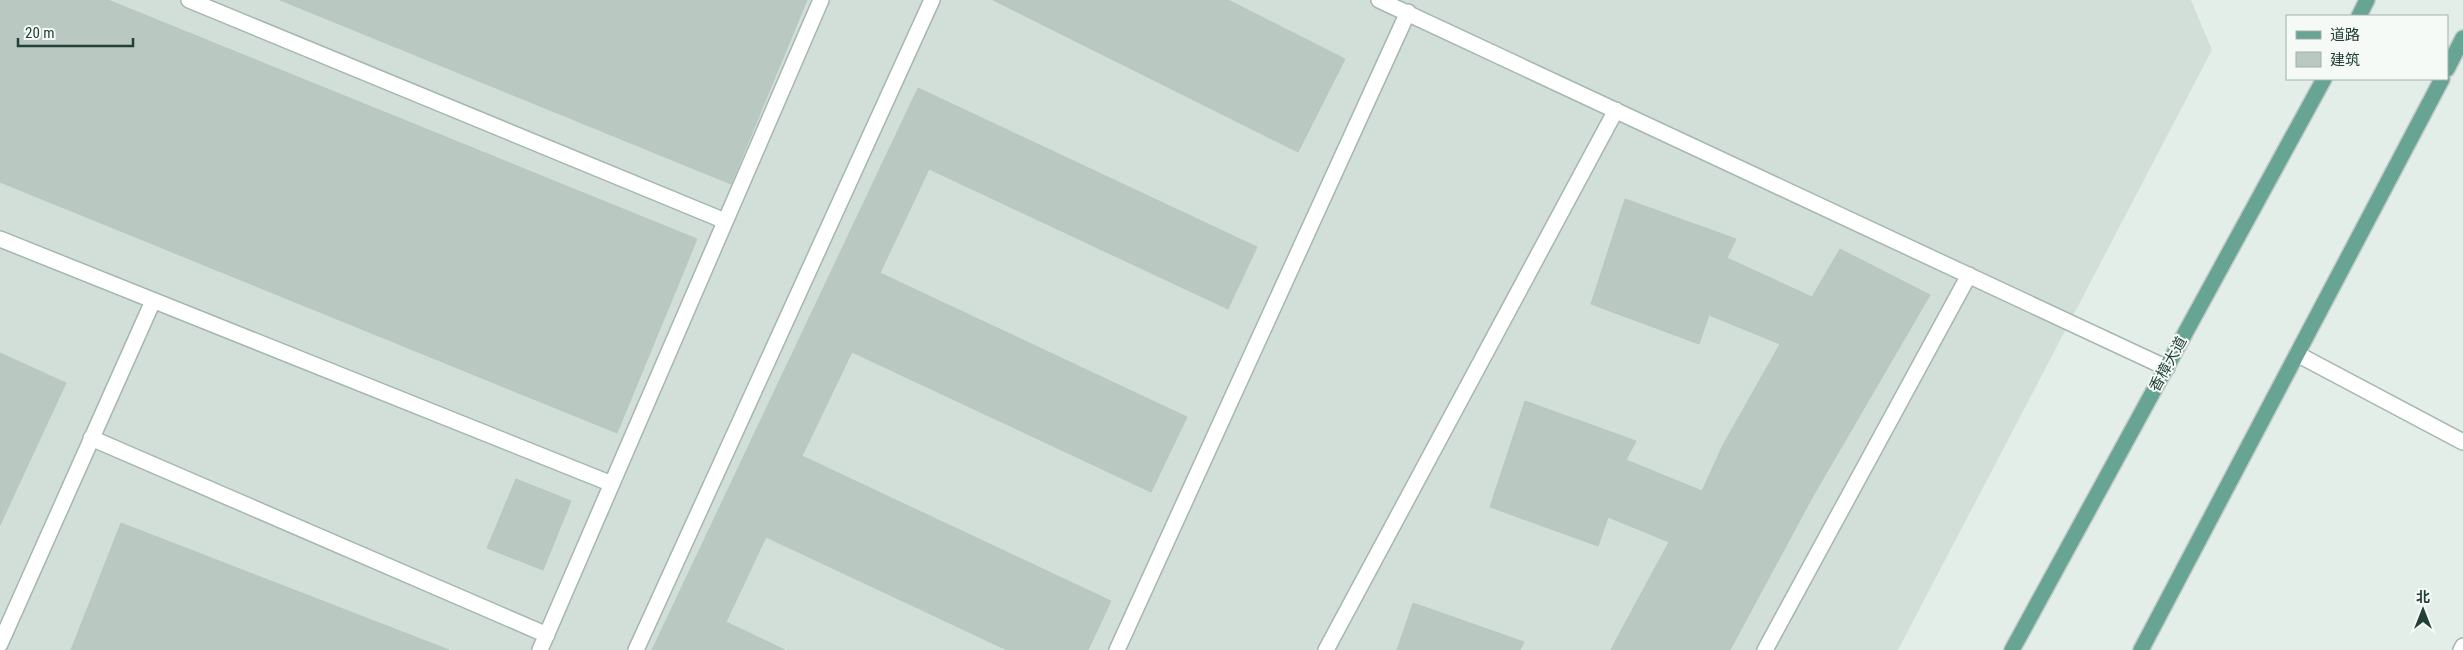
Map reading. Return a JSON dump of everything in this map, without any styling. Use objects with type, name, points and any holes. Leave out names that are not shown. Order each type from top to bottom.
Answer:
[{"type":"main road","points":[[2359,15],[2367,0]]},
{"type":"main road","points":[[2448,67],[2463,38]]},
{"type":"main road","name":"香樟大道","points":[[2012,650],[2323,80]]},
{"type":"main road","points":[[2141,650],[2441,80]]},
{"type":"lane","points":[[189,0],[725,221]]},
{"type":"lane","points":[[540,650],[821,0]]},
{"type":"lane","points":[[636,650],[932,0]]},
{"type":"lane","points":[[1379,0],[2167,368]]},
{"type":"lane","points":[[1118,650],[1408,12]]},
{"type":"lane","points":[[1326,650],[1616,110]]},
{"type":"lane","points":[[0,240],[612,484]]},
{"type":"lane","points":[[1765,650],[1969,275]]},
{"type":"lane","points":[[0,644],[153,300]]},
{"type":"lane","points":[[2297,354],[2463,442]]},
{"type":"lane","points":[[92,438],[547,635]]},
{"type":"lane","points":[[2461,650],[2463,646]]},
{"type":"shaded area","points":[[0,0],[2191,0],[2212,50],[1898,650],[0,650]]},
{"type":"building","points":[[0,0],[108,0],[697,239],[617,433],[0,182]]},
{"type":"building","points":[[280,0],[807,0],[731,184]]},
{"type":"building","points":[[993,0],[1228,0],[1345,59],[1298,152]]},
{"type":"building","points":[[918,88],[1257,247],[1228,309],[929,169],[880,273],[1187,417],[1151,492],[852,352],[802,456],[1111,601],[1088,650],[1007,650],[766,537],[726,622],[785,650],[652,650]]},
{"type":"building","points":[[1625,199],[1736,239],[1727,258],[1812,297],[1840,249],[1930,295],[1813,496],[1723,445],[1780,344],[1709,315],[1699,344],[1591,304]]},
{"type":"building","points":[[0,353],[66,383],[0,525]]},
{"type":"building","points":[[1525,401],[1636,441],[1626,460],[1702,491],[1723,445],[1813,496],[1730,650],[1635,650],[1616,640],[1669,542],[1608,517],[1598,546],[1490,507]]},
{"type":"building","points":[[516,479],[571,501],[543,570],[487,548]]},
{"type":"building","points":[[121,523],[449,650],[71,650]]},
{"type":"building","points":[[1413,603],[1524,642],[1520,650],[1397,650]]},
{"type":"building","points":[[1616,640],[1635,650],[1611,650]]}]
